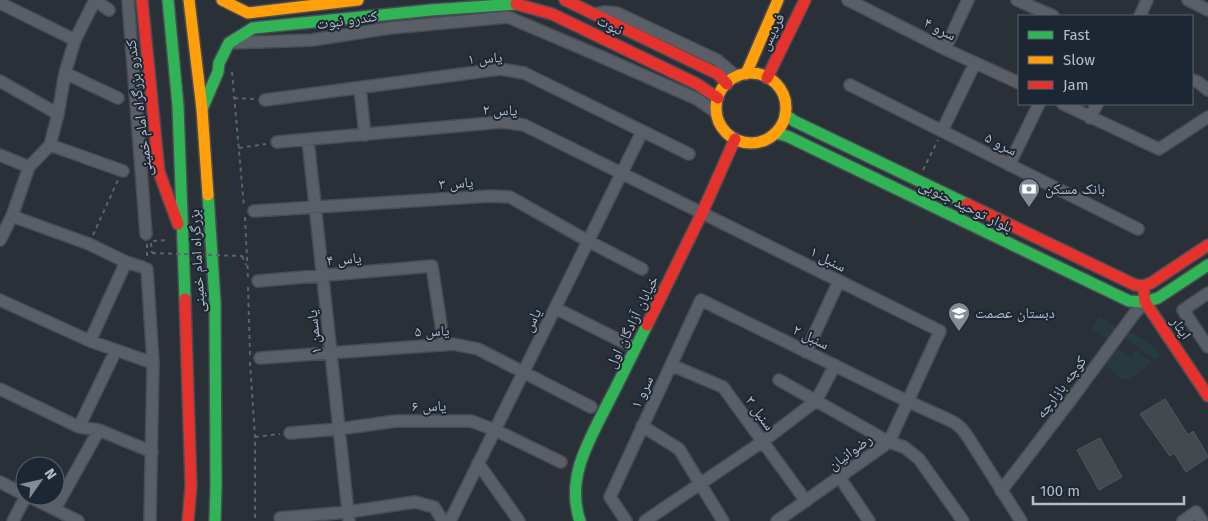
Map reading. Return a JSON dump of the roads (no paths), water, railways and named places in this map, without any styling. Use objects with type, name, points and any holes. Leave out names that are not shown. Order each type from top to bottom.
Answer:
[{"type":"main road","name":"کندرو بزرگراه امام خمینی","points":[[142,0],[159,172],[183,239]]},
{"type":"main road","name":"بزرگراه امام خمینی","points":[[168,0],[178,106],[191,486],[202,515]]},
{"type":"main road","name":"بزرگراه امام خمینی","points":[[189,0],[202,109],[215,302],[216,487],[202,515]]},
{"type":"main road","points":[[222,0],[248,13],[358,0]]},
{"type":"main road","name":"نبوت","points":[[565,0],[718,74],[727,84]]},
{"type":"main road","points":[[742,75],[778,0]]},
{"type":"main road","name":"فردیس","points":[[767,78],[805,0]]},
{"type":"main road","name":"نبوت","points":[[229,43],[253,28],[431,10],[515,4],[552,14],[696,84],[718,98]]},
{"type":"main road","points":[[202,109],[218,72],[219,63],[229,43]]},
{"type":"main road","points":[[757,74],[767,78],[776,84],[782,93],[785,114],[782,125],[775,134],[766,140],[756,143],[745,143],[735,139],[726,133],[720,124],[716,114],[718,98],[727,84],[742,75],[757,74]]},
{"type":"main road","name":"بلوار توحید جنوبی","points":[[785,114],[794,121],[1126,281],[1143,286]]},
{"type":"main road","name":"بلوار توحید جنوبی","points":[[775,134],[787,136],[1119,297],[1145,302]]},
{"type":"main road","name":"خیابان آزادگان اول","points":[[580,521],[575,494],[577,474],[582,456],[702,212],[735,139]]},
{"type":"main road","points":[[1208,245],[1151,283],[1143,286],[1145,302],[1158,298],[1208,265]]},
{"type":"main road","name":"ایثار","points":[[1145,302],[1208,396]]},
{"type":"main road","points":[[191,486],[194,499],[202,515]]},
{"type":"main road","points":[[202,515],[212,500],[216,487]]},
{"type":"street","points":[[0,240],[12,216],[29,167],[50,145],[58,114],[65,72],[75,40],[94,0],[109,10]]},
{"type":"street","points":[[128,0],[149,237]]},
{"type":"street","name":"سرو ۴","points":[[848,0],[1018,83]]},
{"type":"street","points":[[945,48],[968,0]]},
{"type":"street","points":[[1017,0],[1051,15]]},
{"type":"street","points":[[1140,15],[1148,0]]},
{"type":"street","points":[[1188,0],[1208,10]]},
{"type":"street","points":[[0,2],[75,40]]},
{"type":"street","points":[[594,14],[604,12],[617,13],[717,60],[742,75]]},
{"type":"street","name":"کندرو نبوت","points":[[229,43],[312,40],[390,28],[508,17],[697,99],[716,114]]},
{"type":"street","points":[[942,131],[975,63]]},
{"type":"street","name":"یاس ۱","points":[[265,100],[500,69],[524,73],[689,154]]},
{"type":"street","points":[[65,72],[118,98]]},
{"type":"street","points":[[1193,80],[1208,90]]},
{"type":"street","points":[[0,81],[58,114]]},
{"type":"street","name":"سرو ۵","points":[[850,85],[1138,230]]},
{"type":"street","points":[[360,88],[366,135]]},
{"type":"street","points":[[1009,165],[1039,105]]},
{"type":"street","points":[[1065,105],[1159,149],[1208,117]]},
{"type":"street","points":[[1090,118],[1096,105]]},
{"type":"street","name":"یاس ۲","points":[[277,142],[502,122],[524,125],[702,212]]},
{"type":"street","name":"یاس","points":[[450,521],[642,132]]},
{"type":"street","name":"یاسمن ۱","points":[[308,140],[348,516]]},
{"type":"street","points":[[50,145],[123,171]]},
{"type":"street","points":[[0,155],[29,167]]},
{"type":"street","name":"یاس ۳","points":[[254,211],[490,196],[510,197],[642,269]]},
{"type":"street","name":"سنبل ۱","points":[[702,212],[940,331]]},
{"type":"street","points":[[12,216],[89,244],[126,262],[145,268],[153,363],[150,521]]},
{"type":"street","points":[[90,341],[126,262]]},
{"type":"street","name":"یاس ۴","points":[[258,281],[432,266],[444,345]]},
{"type":"street","points":[[806,352],[839,281]]},
{"type":"street","points":[[1208,293],[1183,310],[1208,346]]},
{"type":"street","points":[[0,300],[90,341],[153,363]]},
{"type":"street","name":"سنبل ۲","points":[[701,300],[955,423],[962,430],[1021,521]]},
{"type":"street","name":"سرو ۱","points":[[626,521],[610,497],[701,300]]},
{"type":"street","name":"کوچه بازارچه","points":[[1001,491],[1145,302]]},
{"type":"street","points":[[555,308],[636,348]]},
{"type":"street","name":"رضوانیان","points":[[777,521],[889,442],[940,331]]},
{"type":"street","name":"یاس ۵","points":[[260,358],[453,344],[478,349],[591,407]]},
{"type":"street","points":[[79,427],[116,350]]},
{"type":"street","name":"سنبل ۳","points":[[671,365],[723,387],[806,501]]},
{"type":"street","points":[[645,521],[762,442],[816,401],[834,366]]},
{"type":"street","points":[[779,380],[889,442],[904,447],[919,459],[963,521]]},
{"type":"street","points":[[0,390],[79,427],[99,430],[152,452]]},
{"type":"street","name":"یاس ۶","points":[[290,433],[339,429],[396,421],[471,421],[495,430],[561,462]]},
{"type":"street","points":[[642,426],[679,449],[723,521]]},
{"type":"street","points":[[55,509],[99,430]]},
{"type":"street","points":[[478,463],[519,521]]},
{"type":"street","points":[[840,478],[869,521]]},
{"type":"street","points":[[0,482],[15,490]]},
{"type":"street","points":[[280,518],[348,516],[415,502],[434,507],[443,521]]},
{"type":"street","points":[[13,521],[21,506]]},
{"type":"street","points":[[48,506],[78,521]]},
{"type":"street","points":[[1183,521],[1199,516]]},
{"type":"place","name":"بانک مسکن","points":[[1029,208]]},
{"type":"place","name":"دبستان عصمت","points":[[959,332]]}]
